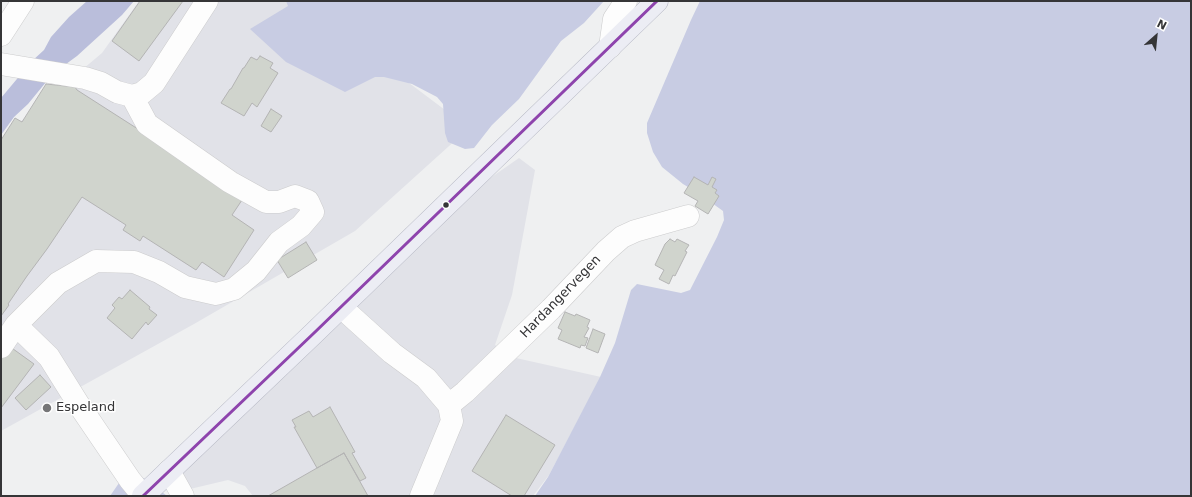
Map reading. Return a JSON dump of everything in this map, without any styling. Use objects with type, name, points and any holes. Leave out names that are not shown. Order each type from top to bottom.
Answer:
[{"type":"main road","points":[[143,496],[341,307],[657,1]]},
{"type":"street","points":[[1,35],[23,1]]},
{"type":"street","points":[[8,65],[85,78],[101,83],[117,92],[132,96],[142,93],[154,83],[207,1]]},
{"type":"street","points":[[610,47],[614,19],[626,1]]},
{"type":"street","points":[[1,347],[16,326],[58,283],[96,261],[134,262],[159,272],[185,287],[216,294],[234,289],[256,271],[279,242],[301,226],[313,212],[308,200],[295,196],[279,202],[266,202],[230,182],[147,124],[132,96]]},
{"type":"street","name":"Hardangervegen","points":[[450,405],[551,309],[606,250],[622,237],[635,231],[688,216]]},
{"type":"street","points":[[341,307],[392,353],[426,378],[450,405],[452,421],[421,496]]},
{"type":"street","points":[[16,326],[49,357],[79,406],[130,480],[143,496]]},
{"type":"street","points":[[169,471],[183,496]]},
{"type":"shaded area","points":[[87,1],[134,1],[122,15],[77,56],[51,76],[28,104],[14,117],[1,135],[1,98],[32,61],[44,50],[51,37],[69,17]]},
{"type":"shaded area","points":[[139,1],[300,1],[469,128],[355,231],[194,324],[1,431],[1,138],[102,53]]},
{"type":"shaded area","points":[[286,1],[604,1],[584,23],[561,41],[519,99],[492,125],[474,148],[465,149],[448,142],[445,133],[443,104],[437,97],[412,84],[384,77],[375,77],[345,92],[286,62],[250,29],[288,6]]},
{"type":"shaded area","points":[[700,1],[1191,1],[1191,496],[535,496],[548,477],[600,377],[615,343],[631,290],[637,284],[681,293],[690,290],[724,220],[723,211],[683,184],[662,167],[653,152],[647,133],[647,123]]},
{"type":"shaded area","points":[[519,158],[535,170],[512,295],[495,345],[516,358],[601,377],[549,475],[533,496],[253,496],[245,486],[228,480],[190,489],[169,471],[430,220]]},
{"type":"shaded area","points":[[128,470],[147,480],[167,496],[110,496]]},
{"type":"building","points":[[140,1],[183,1],[139,61],[112,41]]},
{"type":"building","points":[[260,56],[273,63],[270,68],[278,73],[257,107],[252,103],[244,116],[221,103],[251,57],[257,60]]},
{"type":"building","points":[[46,84],[75,87],[77,90],[244,197],[232,215],[254,230],[224,277],[202,262],[196,270],[143,236],[140,241],[123,230],[126,225],[82,197],[1,316],[1,140],[15,118],[22,122]]},
{"type":"building","points":[[271,109],[282,116],[271,132],[261,126]]},
{"type":"building","points":[[694,177],[708,185],[712,177],[716,179],[712,187],[717,190],[715,193],[719,196],[708,214],[695,206],[698,201],[684,193]]},
{"type":"building","points":[[670,239],[675,242],[677,239],[689,245],[675,276],[673,275],[669,284],[659,279],[664,270],[655,265],[665,244]]},
{"type":"building","points":[[306,242],[317,260],[288,278],[277,260]]},
{"type":"building","points":[[130,290],[157,315],[148,325],[146,322],[132,339],[107,318],[115,308],[112,305],[119,297],[122,299]]},
{"type":"building","points":[[565,312],[575,316],[576,314],[590,320],[587,327],[589,328],[584,337],[588,338],[585,346],[581,345],[580,348],[558,339],[562,330],[558,328]]},
{"type":"building","points":[[593,329],[605,334],[598,353],[586,348]]},
{"type":"building","points":[[9,346],[34,364],[1,408],[1,357]]},
{"type":"building","points":[[40,375],[51,387],[26,410],[15,398]]},
{"type":"building","points":[[330,407],[355,452],[352,453],[366,478],[360,481],[344,453],[317,468],[294,427],[296,427],[292,420],[309,411],[313,417]]},
{"type":"building","points":[[506,415],[555,445],[524,496],[512,496],[472,471]]},
{"type":"building","points":[[344,453],[368,496],[268,496],[317,468]]},
{"type":"transit line","points":[[143,496],[314,333],[657,1]]},
{"type":"place","name":"Espeland","points":[[47,408]]}]
